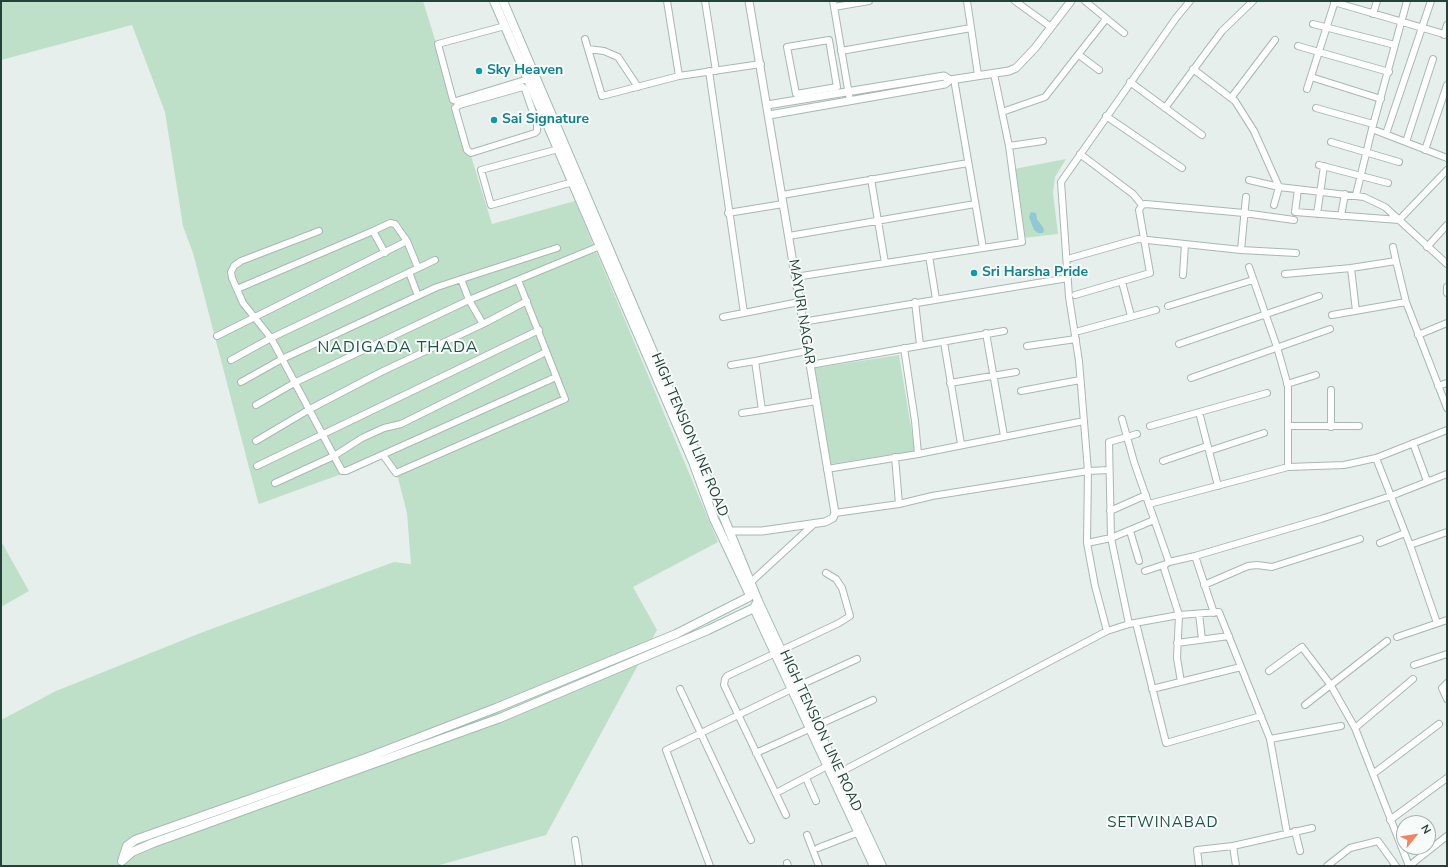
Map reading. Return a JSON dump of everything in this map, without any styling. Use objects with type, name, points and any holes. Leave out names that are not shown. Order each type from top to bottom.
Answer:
[{"type":"main road","name":"HIGH TENSION LINE ROAD","points":[[494,1],[528,79],[530,91],[562,148],[573,182],[600,246],[729,531],[751,582],[756,605],[862,832],[882,866]]},
{"type":"main road","name":"HIGH TENSION LINE ROAD","points":[[120,864],[127,846],[135,840],[366,758],[496,708],[676,634],[747,599],[749,593],[720,535],[662,381],[562,148],[503,1]]},
{"type":"main road","points":[[120,864],[132,852],[500,718],[664,650],[756,605]]},
{"type":"main road","points":[[496,708],[500,718]]},
{"type":"main road","points":[[862,832],[874,866]]},
{"type":"street","points":[[667,1],[678,76]]},
{"type":"street","points":[[705,1],[716,71]]},
{"type":"street","name":"MAYURI NAGAR","points":[[749,1],[761,64],[802,322],[835,513]]},
{"type":"street","points":[[850,100],[833,4],[869,1]]},
{"type":"street","points":[[967,1],[978,75]]},
{"type":"street","points":[[1015,1],[1051,27]]},
{"type":"street","points":[[769,115],[945,84],[952,80],[978,75],[994,74],[1016,68],[1071,1]]},
{"type":"street","points":[[1085,1],[1124,33]]},
{"type":"street","points":[[1107,631],[1095,586],[1087,543],[1088,471],[1076,339],[1068,278],[1061,182],[1130,82],[1190,1]]},
{"type":"street","points":[[1165,108],[1222,31],[1253,1]]},
{"type":"street","points":[[1374,14],[1377,1]]},
{"type":"street","points":[[1356,195],[1407,1]]},
{"type":"street","points":[[1386,134],[1423,29],[1431,1]]},
{"type":"street","points":[[1307,89],[1335,2],[1446,35],[1447,25]]},
{"type":"street","points":[[1002,112],[1044,97],[1079,55],[1106,19]]},
{"type":"street","points":[[1313,24],[1395,45]]},
{"type":"street","points":[[505,26],[438,44],[453,100],[456,101],[528,79]]},
{"type":"street","points":[[841,51],[971,28]]},
{"type":"street","points":[[585,39],[602,96],[678,76],[761,64]]},
{"type":"street","points":[[767,105],[820,94],[837,87],[829,40],[788,47],[796,93],[798,95],[820,94],[849,92],[944,76],[952,80]]},
{"type":"street","points":[[1231,98],[1275,40]]},
{"type":"street","points":[[1298,46],[1389,72]]},
{"type":"street","points":[[588,49],[604,51],[618,57],[638,87]]},
{"type":"street","points":[[1079,55],[1099,70]]},
{"type":"street","points":[[1406,142],[1433,59]]},
{"type":"street","points":[[1193,69],[1235,101],[1254,131],[1279,187],[1274,205]]},
{"type":"street","points":[[709,71],[728,213],[744,313]]},
{"type":"street","points":[[795,277],[1022,242],[1009,146],[994,74]]},
{"type":"street","points":[[1311,77],[1381,99]]},
{"type":"street","points":[[952,80],[983,248]]},
{"type":"street","points":[[1130,82],[1202,135]]},
{"type":"street","points":[[1425,150],[1447,85]]},
{"type":"street","points":[[522,87],[530,91],[537,124],[538,131],[535,134],[472,153],[467,150],[456,111],[457,106],[522,87]]},
{"type":"street","points":[[820,94],[822,105]]},
{"type":"street","points":[[1316,108],[1373,127],[1425,150],[1447,156]]},
{"type":"street","points":[[1106,116],[1182,168]]},
{"type":"street","points":[[537,124],[539,120],[545,118]]},
{"type":"street","points":[[1009,146],[1043,141]]},
{"type":"street","points":[[1331,142],[1399,162]]},
{"type":"street","points":[[562,148],[481,170],[491,205],[573,182]]},
{"type":"street","points":[[1080,154],[1133,194],[1142,205],[1244,213],[1294,220]]},
{"type":"street","points":[[782,194],[968,163]]},
{"type":"street","points":[[1318,214],[1322,165],[1388,183]]},
{"type":"street","points":[[1399,220],[1447,170]]},
{"type":"street","points":[[870,179],[885,263]]},
{"type":"street","points":[[1249,180],[1279,187],[1356,195],[1385,207],[1447,264]]},
{"type":"street","points":[[1298,189],[1295,212],[1399,220]]},
{"type":"street","points":[[1341,216],[1345,194]]},
{"type":"street","points":[[1241,250],[1246,197]]},
{"type":"street","points":[[728,213],[783,204]]},
{"type":"street","points":[[789,236],[975,204]]},
{"type":"street","points":[[1074,295],[1150,273],[1139,210],[1142,205]]},
{"type":"street","points":[[237,289],[390,223],[395,224],[407,241],[418,268]]},
{"type":"street","points":[[1427,247],[1447,225]]},
{"type":"street","points":[[373,231],[385,253]]},
{"type":"street","points":[[319,232],[234,266],[231,272],[232,278],[243,303],[271,338],[296,382],[340,469],[344,472],[556,377]]},
{"type":"street","points":[[1071,258],[1131,240],[1144,239],[1241,250],[1296,253]]},
{"type":"street","points":[[217,336],[407,241]]},
{"type":"street","points":[[1182,275],[1185,244]]},
{"type":"street","points":[[256,405],[296,382],[470,300],[600,246]]},
{"type":"street","points":[[1393,246],[1406,302],[1447,408]]},
{"type":"street","points":[[241,382],[282,359],[437,287],[557,248]]},
{"type":"street","points":[[929,256],[936,299]]},
{"type":"street","points":[[231,360],[271,338],[435,260]]},
{"type":"street","points":[[1285,274],[1351,268],[1396,261]]},
{"type":"street","points":[[1249,267],[1266,313],[1287,384],[1288,467]]},
{"type":"street","points":[[1351,268],[1356,311]]},
{"type":"street","points":[[410,272],[418,296]]},
{"type":"street","points":[[802,322],[915,302],[1068,278]]},
{"type":"street","points":[[461,279],[483,324]]},
{"type":"street","points":[[383,455],[396,473],[565,399],[518,280]]},
{"type":"street","points":[[1168,306],[1254,280]]},
{"type":"street","points":[[1122,282],[1132,316]]},
{"type":"street","points":[[1447,287],[1447,293]]},
{"type":"street","points":[[1178,344],[1319,296]]},
{"type":"street","points":[[256,441],[310,409],[381,372],[414,358],[527,301]]},
{"type":"street","points":[[723,317],[799,302]]},
{"type":"street","points":[[915,302],[920,345]]},
{"type":"street","points":[[1332,315],[1406,302]]},
{"type":"street","points":[[1079,331],[1156,310]]},
{"type":"street","points":[[1418,334],[1447,323]]},
{"type":"street","points":[[1191,378],[1330,329]]},
{"type":"street","points":[[257,466],[539,330]]},
{"type":"street","points":[[810,365],[1004,331]]},
{"type":"street","points":[[986,333],[992,376],[1004,436]]},
{"type":"street","points":[[1027,346],[1076,339]]},
{"type":"street","points":[[944,342],[961,444]]},
{"type":"street","points":[[904,348],[915,421],[918,454]]},
{"type":"street","points":[[731,365],[807,351]]},
{"type":"street","points":[[275,483],[334,456],[362,438],[384,428],[401,424],[546,352]]},
{"type":"street","points":[[755,361],[762,410]]},
{"type":"street","points":[[950,383],[1016,372]]},
{"type":"street","points":[[1287,384],[1316,376]]},
{"type":"street","points":[[1021,391],[1080,380]]},
{"type":"street","points":[[1438,386],[1447,383]]},
{"type":"street","points":[[1330,390],[1331,427]]},
{"type":"street","points":[[1150,426],[1267,393]]},
{"type":"street","points":[[742,413],[816,401]]},
{"type":"street","points":[[1199,412],[1218,486]]},
{"type":"street","points":[[1122,419],[1126,437],[1169,562]]},
{"type":"street","points":[[827,468],[918,454],[961,444],[1084,421]]},
{"type":"street","points":[[1288,426],[1359,426]]},
{"type":"street","points":[[1149,504],[1288,467],[1344,465],[1376,458],[1447,430]]},
{"type":"street","points":[[1163,461],[1264,433]]},
{"type":"street","points":[[1137,434],[1109,442],[1111,538],[1166,743],[1261,716]]},
{"type":"street","points":[[1413,443],[1427,481]]},
{"type":"street","points":[[895,457],[899,504]]},
{"type":"street","points":[[1376,458],[1406,533],[1437,624]]},
{"type":"street","points":[[729,531],[762,531],[829,521],[833,518],[835,513],[899,504],[932,496],[1088,471],[1109,470]]},
{"type":"street","points":[[1145,571],[1169,562],[1195,556],[1321,519],[1391,496],[1447,474]]},
{"type":"street","points":[[1110,511],[1146,495]]},
{"type":"street","points":[[1087,543],[1111,538],[1154,520]]},
{"type":"street","points":[[751,582],[815,523]]},
{"type":"street","points":[[1130,530],[1139,561]]},
{"type":"street","points":[[1410,545],[1447,532]]},
{"type":"street","points":[[1380,543],[1406,533]]},
{"type":"street","points":[[1204,584],[1248,566],[1257,565],[1272,567],[1360,540]]},
{"type":"street","points":[[1195,556],[1214,613]]},
{"type":"street","points":[[1163,565],[1179,614],[1177,658],[1181,682]]},
{"type":"street","points":[[786,815],[738,716],[724,685],[724,679],[727,676],[778,651],[839,623],[850,616],[842,588],[836,579],[826,573]]},
{"type":"street","points":[[835,774],[1107,631],[1179,614],[1219,612],[1270,739],[1287,832]]},
{"type":"street","points":[[1199,614],[1202,640]]},
{"type":"street","points":[[1397,637],[1447,620]]},
{"type":"street","points":[[1177,643],[1229,636]]},
{"type":"street","points":[[1305,705],[1330,684],[1388,641]]},
{"type":"street","points":[[1269,670],[1302,647],[1330,684],[1355,728],[1409,866],[1447,836]]},
{"type":"street","points":[[1414,665],[1447,654]]},
{"type":"street","points":[[710,866],[666,750],[795,687],[858,660]]},
{"type":"street","points":[[1152,689],[1241,667]]},
{"type":"street","points":[[1355,728],[1413,679]]},
{"type":"street","points":[[1447,683],[1442,688],[1447,699]]},
{"type":"street","points":[[680,689],[751,840]]},
{"type":"street","points":[[756,754],[873,700]]},
{"type":"street","points":[[1374,774],[1439,724]]},
{"type":"street","points":[[1270,739],[1341,726]]},
{"type":"street","points":[[776,793],[830,765]]},
{"type":"street","points":[[806,778],[816,801]]},
{"type":"street","points":[[1390,820],[1447,778]]},
{"type":"street","points":[[1199,866],[1197,850],[1233,846],[1287,832],[1312,828]]},
{"type":"street","points":[[1295,831],[1300,851]]},
{"type":"street","points":[[818,848],[862,832]]},
{"type":"street","points":[[806,835],[819,866]]},
{"type":"street","points":[[575,840],[579,866]]},
{"type":"street","points":[[1327,866],[1350,848],[1378,841],[1396,866]]},
{"type":"street","points":[[1233,846],[1236,866]]},
{"type":"green space","points":[[1,1],[423,1],[492,224],[575,201],[718,542],[633,587],[657,630],[546,835],[436,866],[1,866],[1,720],[56,691],[203,632],[394,562],[411,564],[407,513],[398,478],[383,459],[259,504],[193,253],[183,226],[165,112],[132,25],[1,60]]},
{"type":"green space","points":[[1066,159],[1055,177],[1053,193],[1058,234],[1023,238],[1014,169]]},
{"type":"green space","points":[[899,355],[915,451],[831,464],[815,368]]},
{"type":"green space","points":[[1,541],[29,591],[1,607]]},
{"type":"water","points":[[1031,212],[1036,213],[1037,219],[1044,229],[1043,233],[1038,233],[1034,230],[1029,217]]},
{"type":"place","name":"Sky Heaven","points":[[479,71]]},
{"type":"place","name":"Sai Signature","points":[[494,120]]},
{"type":"place","name":"Sri Harsha Pride","points":[[974,273]]},
{"type":"district","name":"NADIGADA THADA","points":[[398,348]]},
{"type":"district","name":"SETWINABAD","points":[[1163,823]]}]
